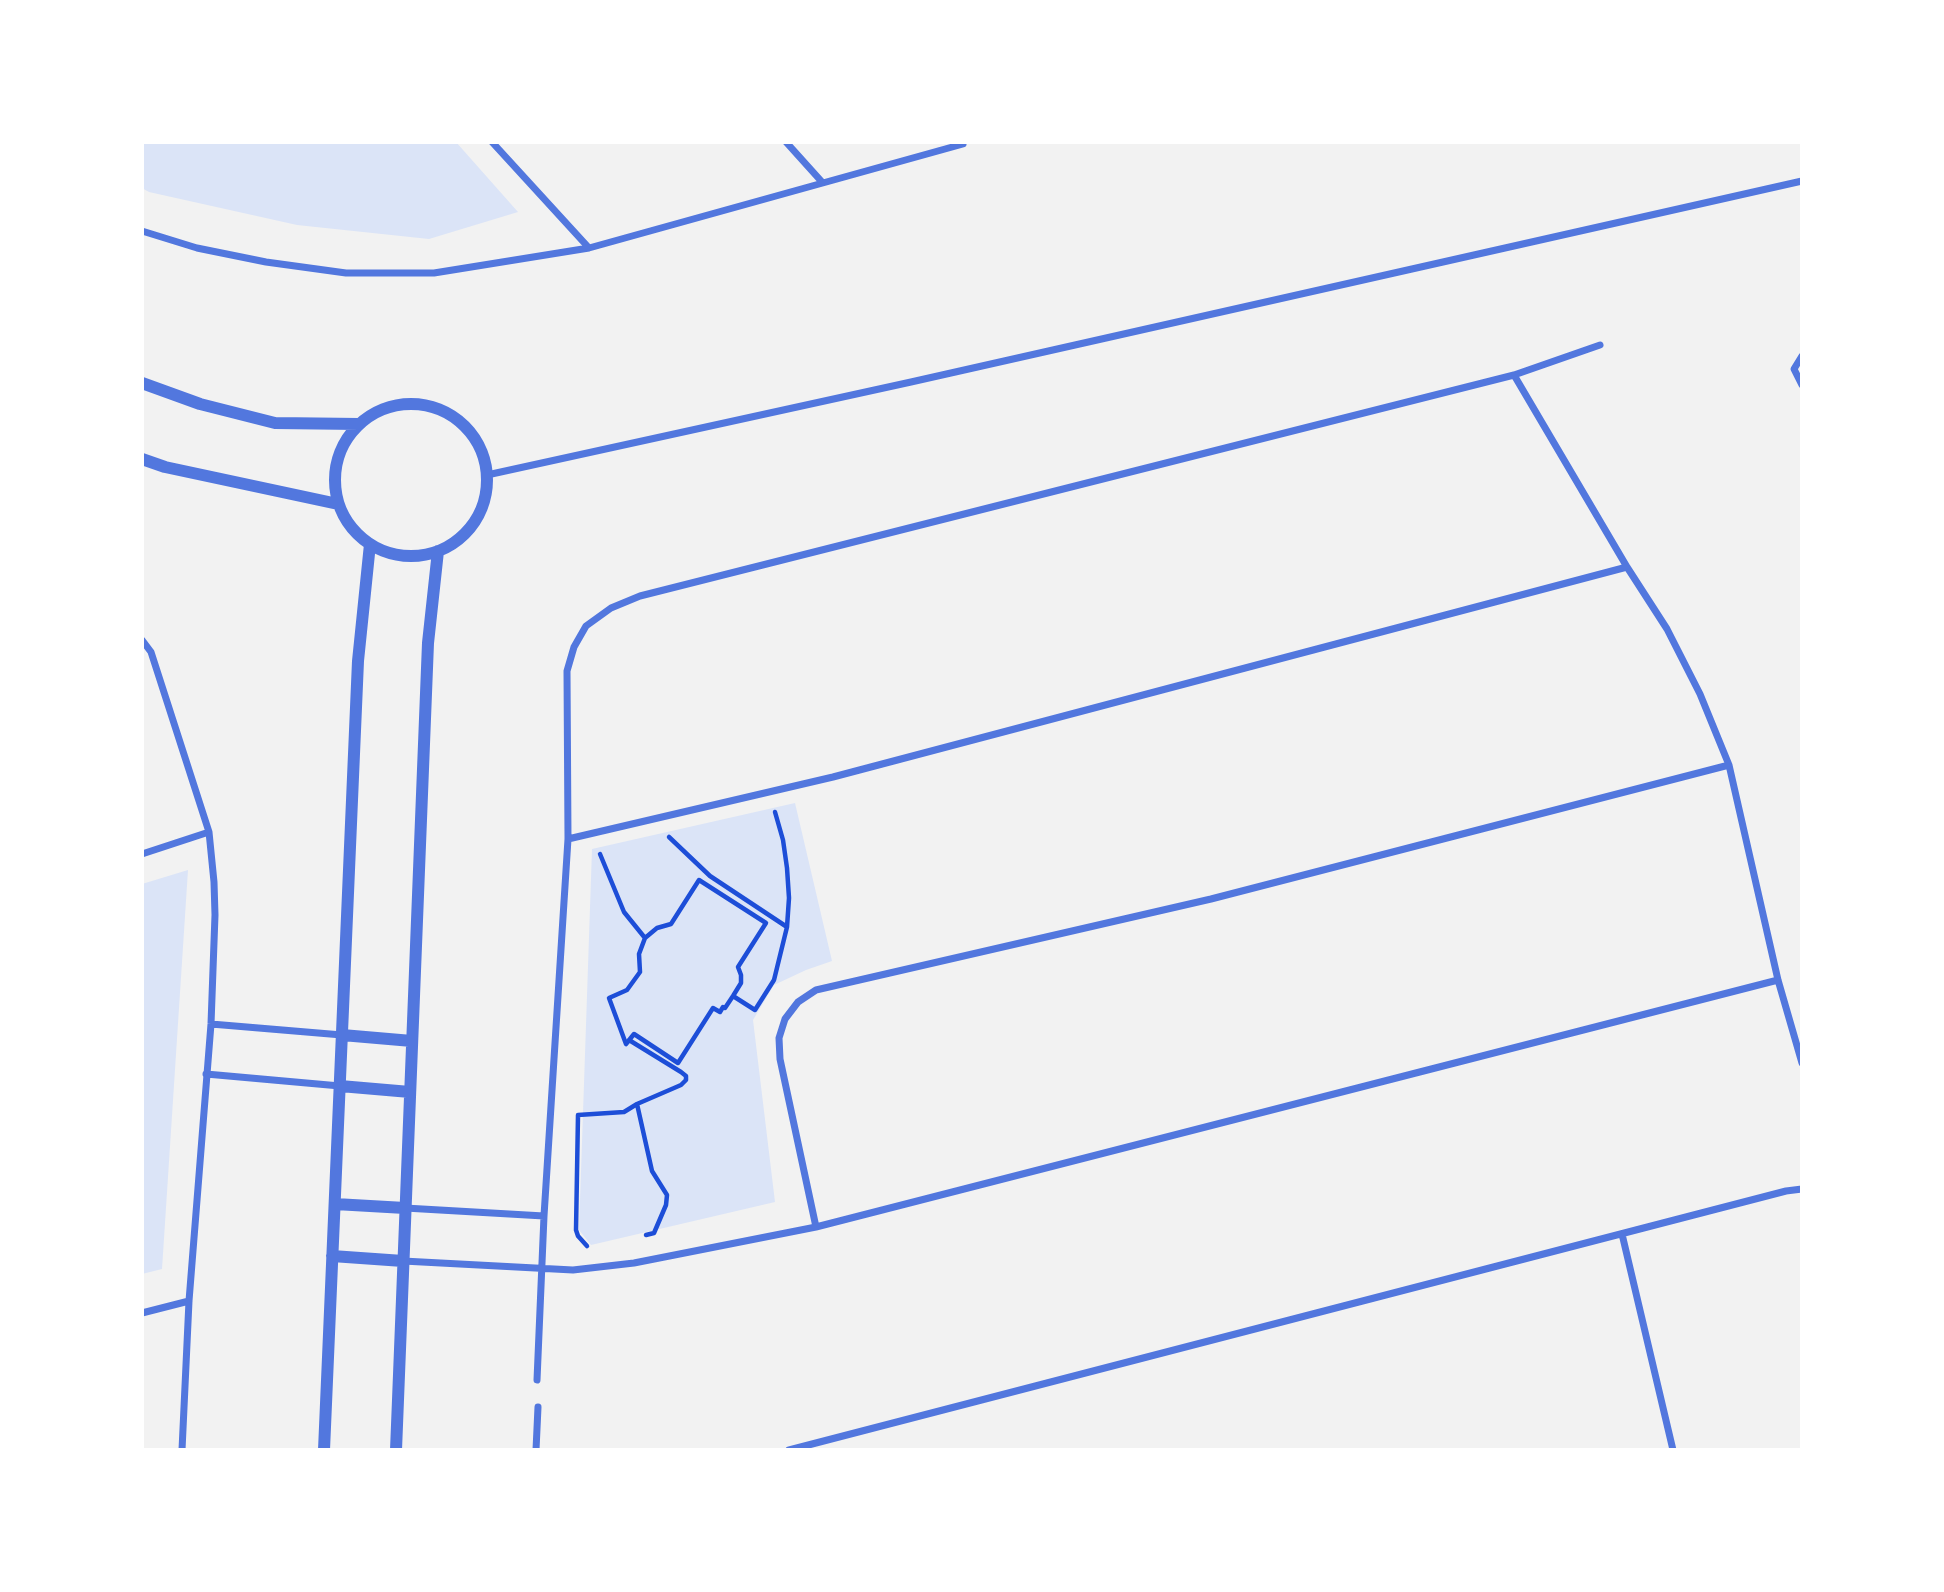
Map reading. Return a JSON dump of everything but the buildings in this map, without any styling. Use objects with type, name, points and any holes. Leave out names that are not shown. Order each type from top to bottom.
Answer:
[{"type":"street","points":[[492,142],[589,248]]},
{"type":"street","points":[[786,142],[822,182]]},
{"type":"street","points":[[142,231],[209,250],[266,262],[346,273],[435,274],[589,248],[963,144]]},
{"type":"street","points":[[487,475],[1802,181]]},
{"type":"street","points":[[537,1381],[544,1216],[568,839],[567,671],[586,626],[611,608],[640,596],[1514,374],[1600,345]]},
{"type":"street","points":[[1802,356],[1794,369],[1802,385]]},
{"type":"street","points":[[1514,374],[1667,629],[1700,694],[1729,765],[1779,979],[1802,1063]]},
{"type":"street","points":[[142,383],[200,404],[275,423],[359,424]]},
{"type":"street","points":[[403,404],[427,406],[450,415],[475,441],[481,451],[487,475],[485,499],[476,521],[459,539],[438,551],[415,556],[392,554],[370,544],[351,527],[338,503],[335,482],[337,461],[345,440],[359,424],[379,411],[403,404]]},
{"type":"street","points":[[142,458],[165,467],[338,503]]},
{"type":"street","points":[[324,1450],[358,661],[370,544]]},
{"type":"street","points":[[396,1450],[428,643],[438,551]]},
{"type":"street","points":[[568,839],[832,777],[1627,566]]},
{"type":"street","points":[[142,640],[151,652],[209,832],[215,915],[211,1024],[189,1301],[182,1450]]},
{"type":"street","points":[[816,1227],[780,1059],[779,1038],[785,1019],[798,1002],[816,990],[1211,899],[1729,765]]},
{"type":"street","points":[[142,854],[209,832]]},
{"type":"street","points":[[332,1256],[573,1270],[624,1265],[816,1227],[1779,979]]},
{"type":"street","points":[[211,1024],[412,1041]]},
{"type":"street","points":[[206,1074],[410,1092]]},
{"type":"street","points":[[789,1450],[1802,1189]]},
{"type":"street","points":[[335,1204],[544,1216]]},
{"type":"street","points":[[1622,1234],[1672,1450]]},
{"type":"street","points":[[142,1313],[189,1301]]},
{"type":"street","points":[[536,1450],[538,1406]]},
{"type":"path","points":[[733,996],[755,1010],[774,980],[787,927],[788,868],[775,812]]},
{"type":"path","points":[[592,833],[624,912],[645,938]]},
{"type":"path","points":[[668,837],[710,876],[787,927]]},
{"type":"path","points":[[699,880],[766,923],[738,967],[741,982],[733,996],[720,1012],[713,1008],[678,1063],[634,1034],[626,1044],[609,998],[627,990],[640,972],[639,954],[645,938],[657,928],[671,923],[699,880]]},
{"type":"path","points":[[594,1248],[582,1241],[576,1230],[578,1115],[624,1112],[681,1084],[686,1076],[629,1040]]},
{"type":"path","points":[[636,1104],[652,1171],[667,1195],[666,1205],[654,1233]]},
{"type":"shaded area","points":[[142,142],[456,142],[518,212],[429,239],[297,225],[149,192],[142,188]]},
{"type":"shaded area","points":[[795,803],[832,961],[774,985],[753,1020],[775,1202],[591,1245],[579,1230],[592,849]]},
{"type":"shaded area","points":[[188,870],[162,1269],[142,1274],[142,884]]}]
